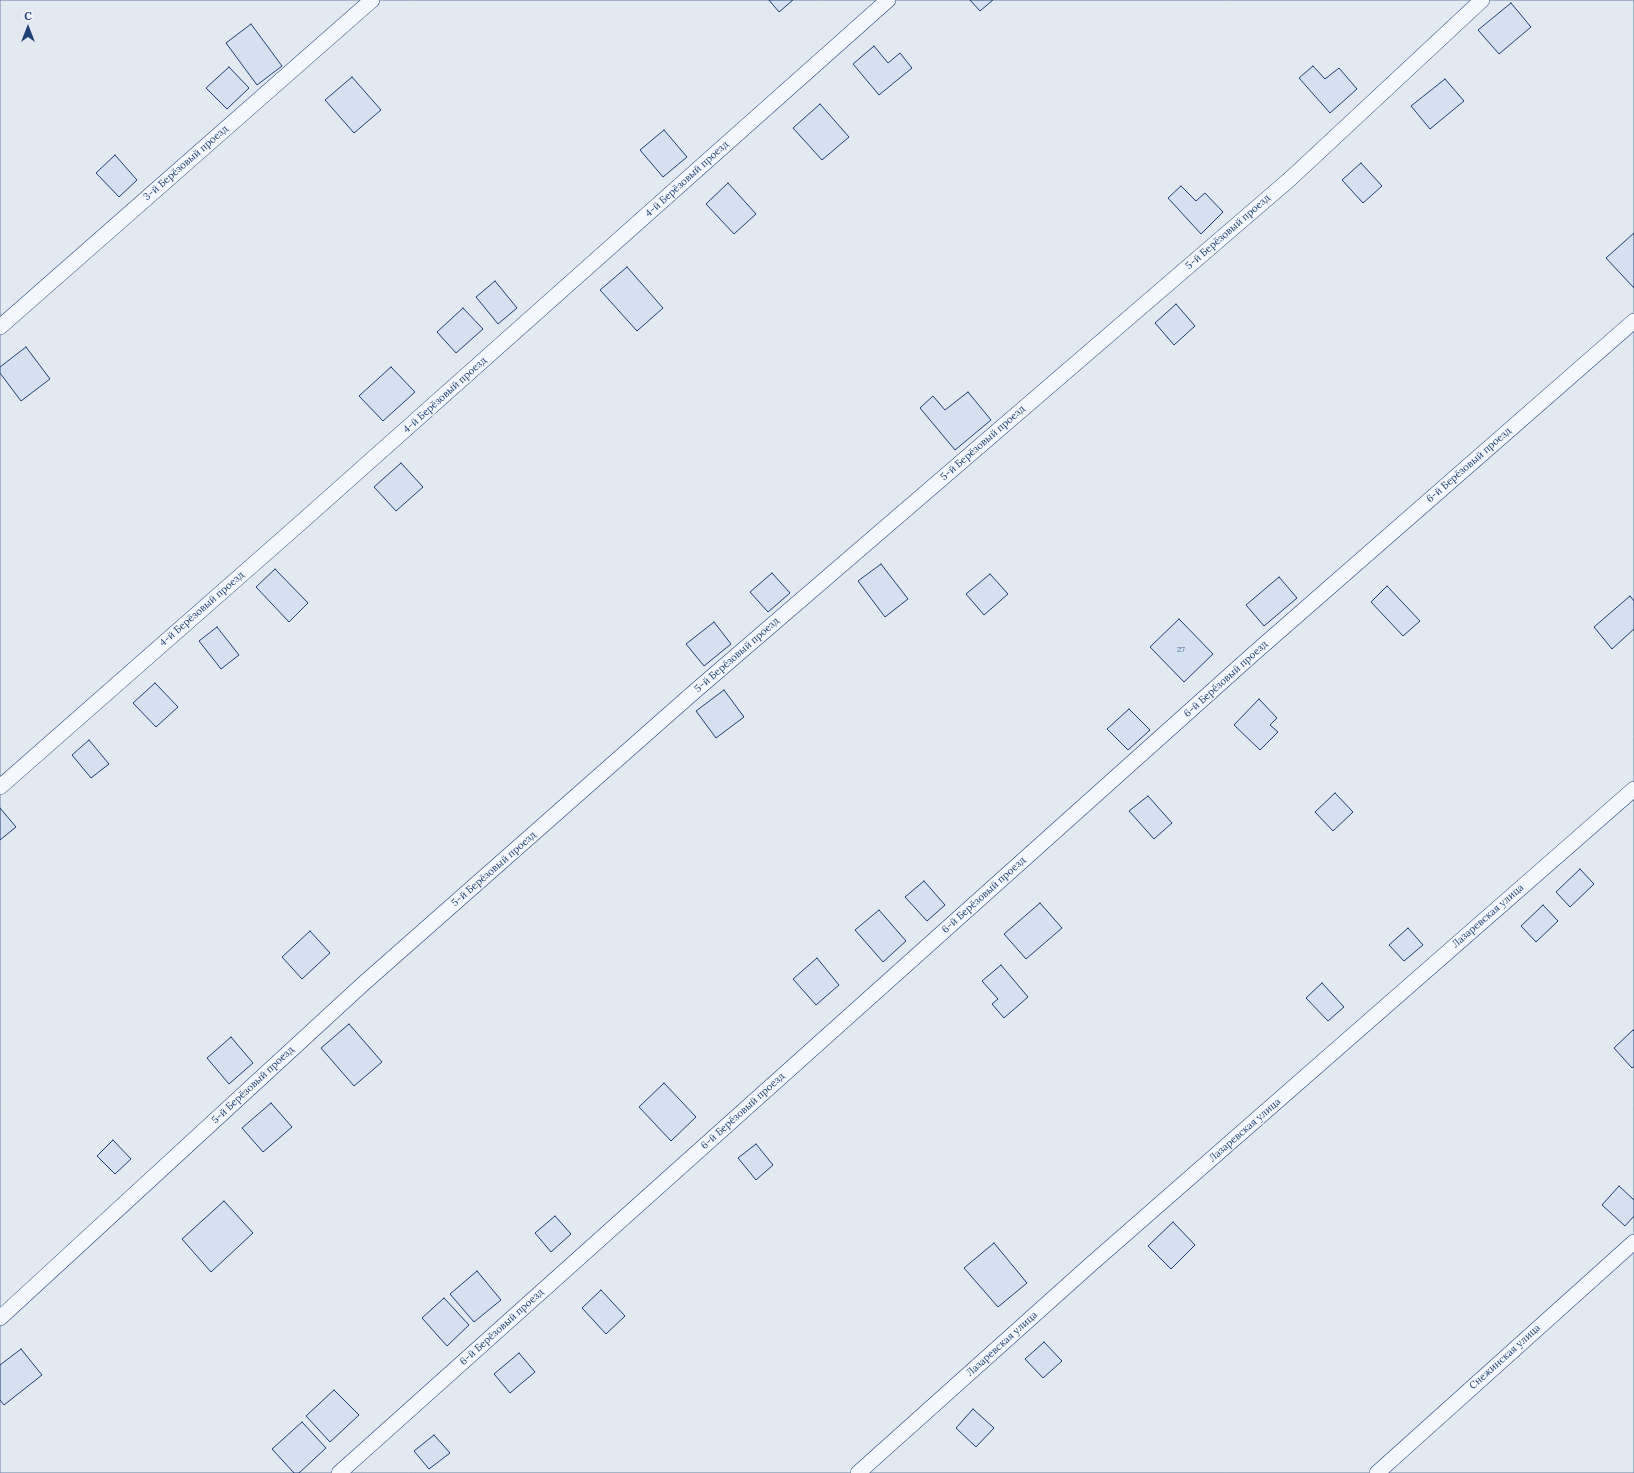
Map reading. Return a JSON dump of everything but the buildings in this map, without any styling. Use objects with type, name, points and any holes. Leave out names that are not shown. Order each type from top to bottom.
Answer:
[{"type":"lane","name":"3-й Берёзовый проезд","points":[[0,327],[372,0]]},
{"type":"lane","name":"4-й Берёзовый проезд","points":[[0,787],[291,531],[888,0]]},
{"type":"lane","name":"5-й Берёзовый проезд","points":[[0,1318],[369,979],[694,692],[1290,178],[1482,0]]},
{"type":"lane","name":"6-й Берёзовый проезд","points":[[339,1473],[1245,662],[1634,321]]},
{"type":"lane","name":"Лазаревская улица","points":[[858,1473],[1095,1261],[1634,789]]},
{"type":"lane","name":"Снежинская улица","points":[[1377,1473],[1634,1242]]},
{"type":"shaded area","points":[[0,0],[1634,0],[1634,1473],[0,1473]]}]
